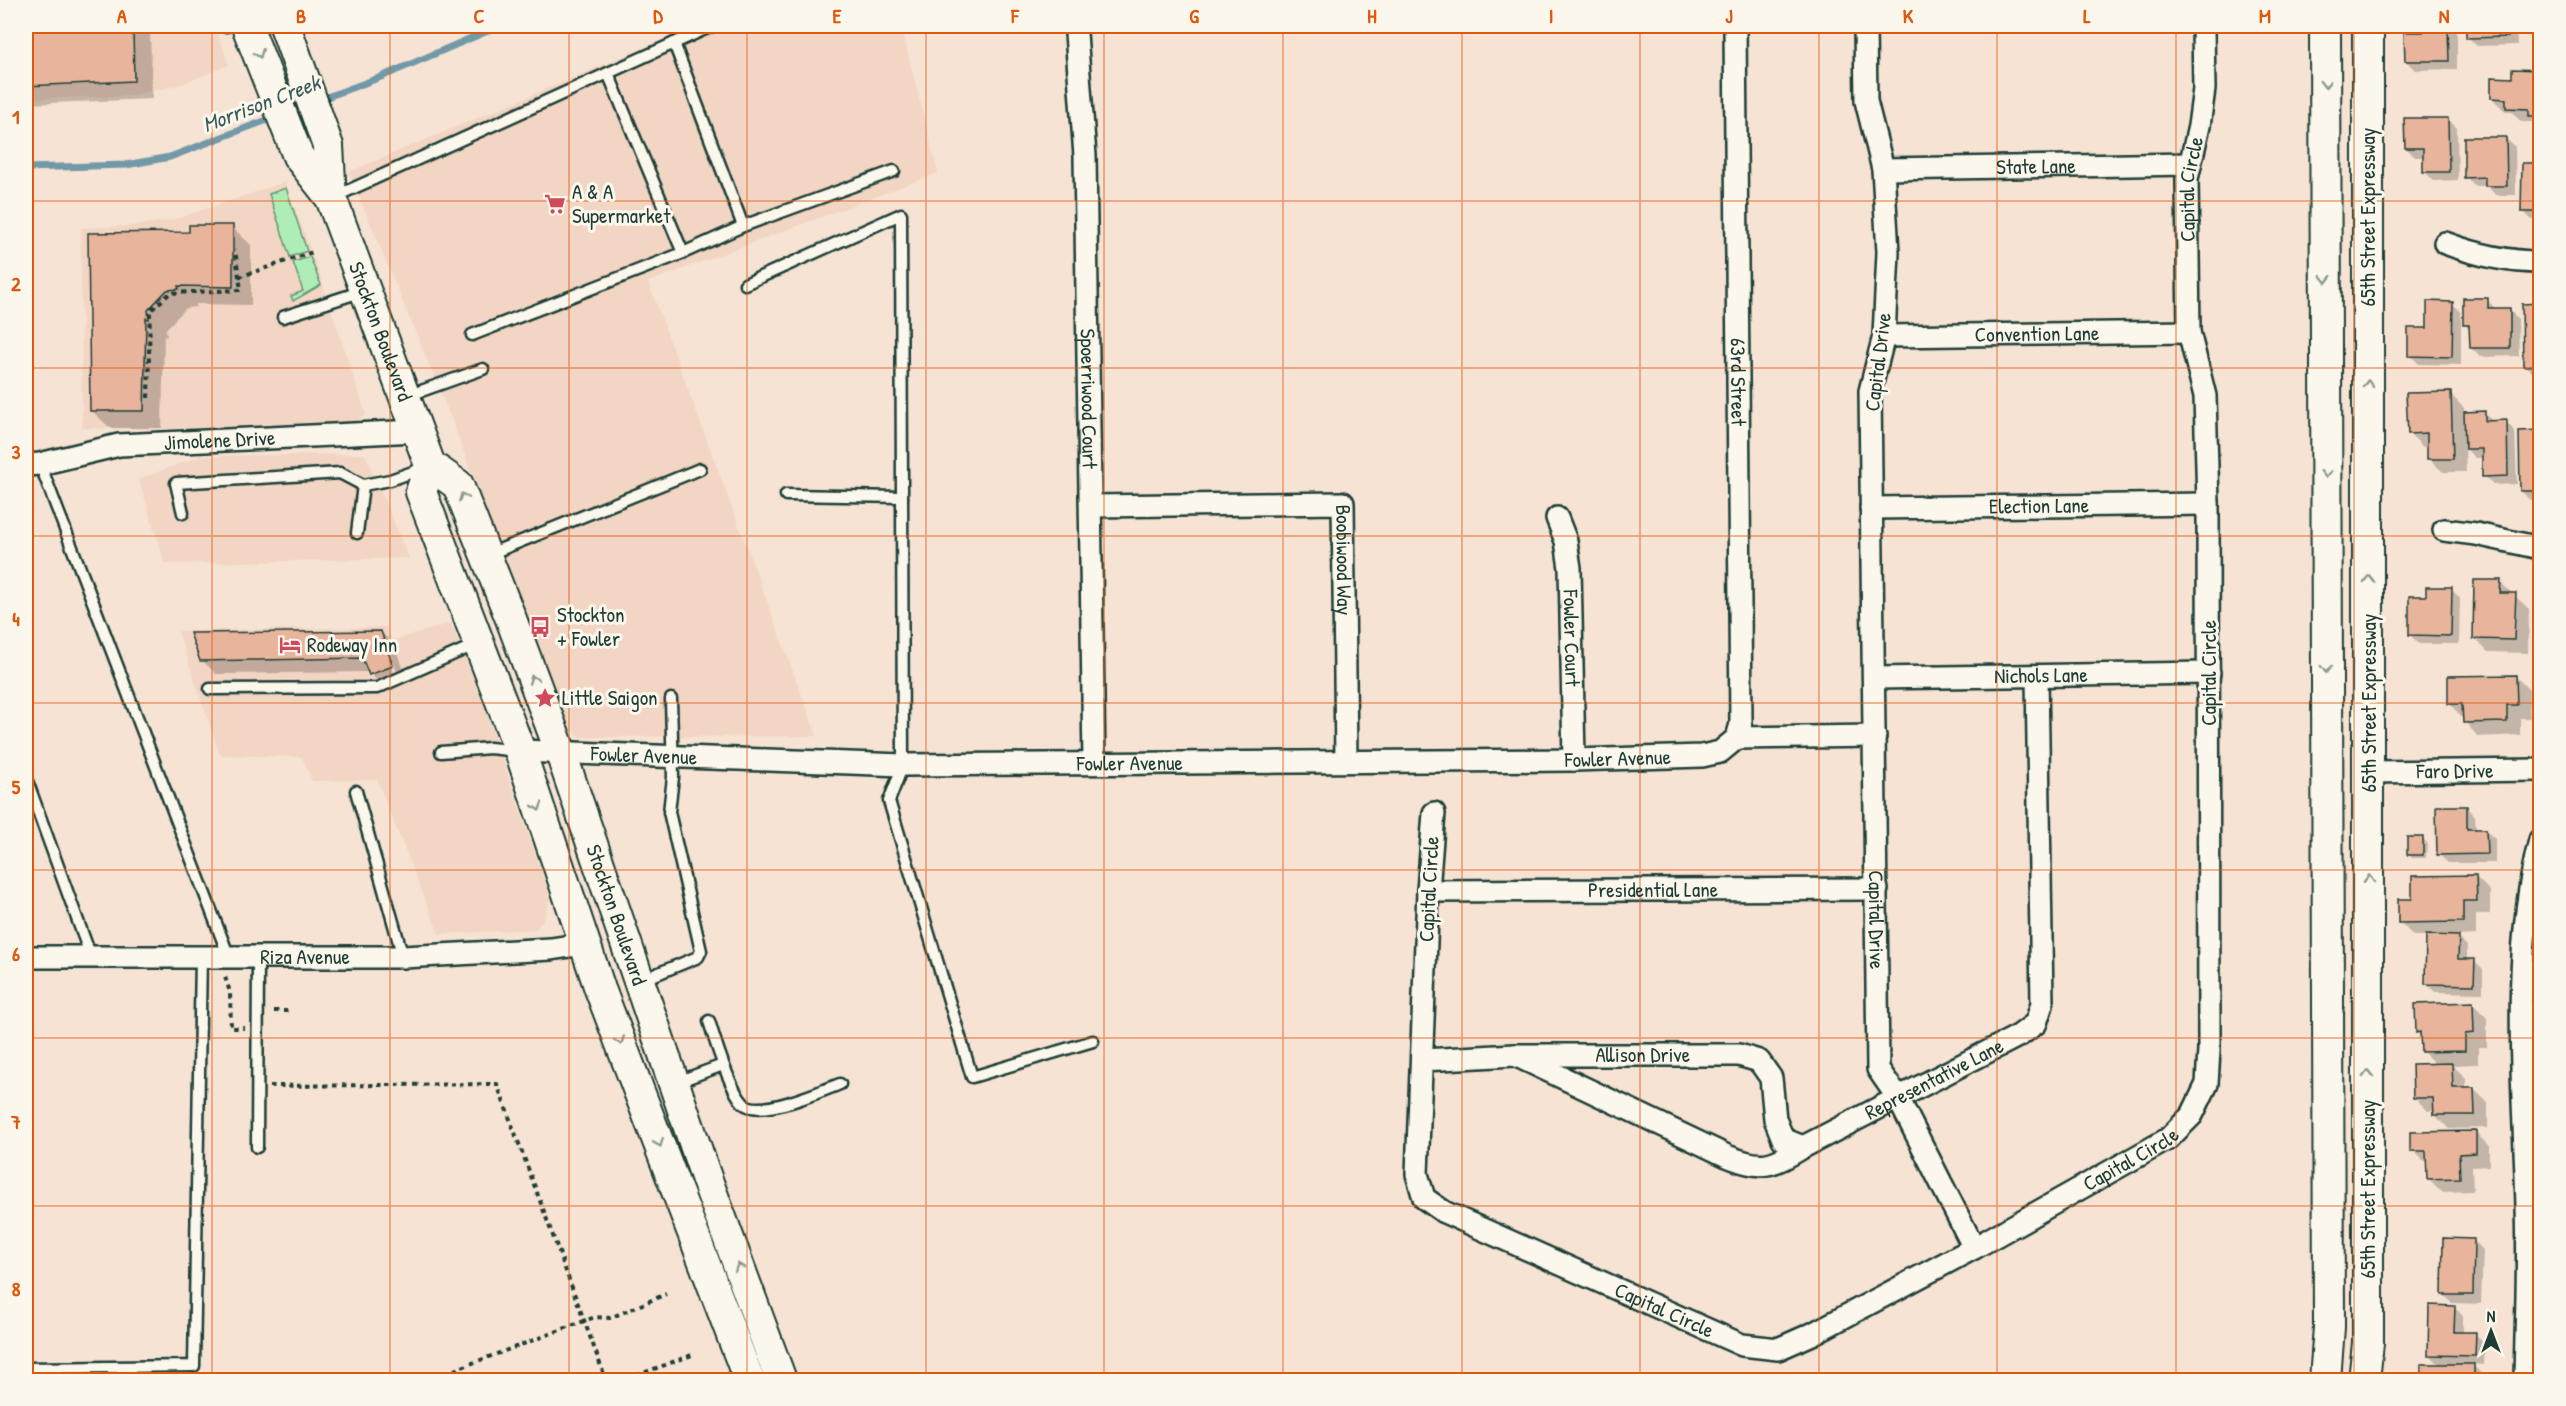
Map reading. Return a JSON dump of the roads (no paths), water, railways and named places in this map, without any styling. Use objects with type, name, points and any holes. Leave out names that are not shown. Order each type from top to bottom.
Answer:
[{"type":"main road","name":"Stockton Boulevard","points":[[247,26],[298,156],[331,198]]},
{"type":"main road","name":"Stockton Boulevard","points":[[285,26],[328,146],[331,198],[430,465],[458,485],[486,555],[561,753],[711,1192],[781,1380]]},
{"type":"main road","name":"65th Street Expressway","points":[[2325,26],[2329,1327],[2325,1380]]},
{"type":"main road","name":"65th Street Expressway","points":[[2364,1380],[2368,1343],[2368,26]]},
{"type":"main road","name":"Stockton Boulevard","points":[[430,465],[421,492],[520,751],[583,944],[749,1380]]},
{"type":"main road","points":[[583,944],[620,928]]},
{"type":"main road","points":[[718,1298],[745,1314],[768,1380]]},
{"type":"street","name":"63rd Street","points":[[1735,26],[1740,724],[1737,738]]},
{"type":"street","name":"Capital Drive","points":[[1865,26],[1866,101],[1882,169],[1888,252],[1884,336],[1870,391],[1878,1069],[1898,1098],[1974,1248]]},
{"type":"street","name":"Capital Circle","points":[[1434,813],[1428,891],[1417,1174],[1424,1198],[1444,1212],[1742,1345],[1778,1349],[1812,1334],[1974,1248],[2168,1139],[2192,1115],[2207,1084],[2209,1050],[2208,504],[2205,396],[2189,332],[2187,179],[2204,89],[2203,26]]},
{"type":"street","name":"Spoerriwood Court","points":[[1076,33],[1085,156],[1094,763]]},
{"type":"street","name":"State Lane","points":[[1882,169],[2190,164]]},
{"type":"street","points":[[2445,243],[2472,254],[2502,260],[2541,262]]},
{"type":"street","name":"Convention Lane","points":[[1884,336],[2189,332]]},
{"type":"street","name":"Jimolene Drive","points":[[33,464],[119,445],[417,431]]},
{"type":"street","name":"Boobiwood Way","points":[[1091,506],[1343,503],[1346,761]]},
{"type":"street","name":"Election Lane","points":[[1871,508],[2208,504]]},
{"type":"street","name":"Fowler Court","points":[[1557,518],[1566,541],[1570,568],[1574,760]]},
{"type":"street","points":[[2444,530],[2476,534],[2541,549]]},
{"type":"street","name":"Nichols Lane","points":[[1875,678],[2210,673]]},
{"type":"street","name":"Representative Lane","points":[[1515,1055],[1752,1166],[1779,1161],[2020,1035],[2036,1023],[2042,1004],[2037,676]]},
{"type":"street","points":[[1737,738],[1875,736]]},
{"type":"street","name":"Fowler Avenue","points":[[520,751],[903,765],[1574,760],[1702,756],[1720,752],[1737,738]]},
{"type":"street","name":"Faro Drive","points":[[2369,772],[2541,770]]},
{"type":"street","points":[[2525,1380],[2531,1053],[2527,910],[2541,840]]},
{"type":"street","name":"Presidential Lane","points":[[1428,891],[1876,889]]},
{"type":"street","name":"Riza Avenue","points":[[26,957],[201,957],[226,964],[258,957],[403,957],[551,949],[583,944]]},
{"type":"street","name":"Allison Drive","points":[[1423,1060],[1515,1055],[1739,1055],[1759,1061],[1771,1078],[1775,1119],[1783,1139],[1803,1147]]},
{"type":"lane","points":[[331,198],[712,26]]},
{"type":"lane","points":[[674,43],[743,226]]},
{"type":"lane","points":[[608,73],[683,253]]},
{"type":"lane","points":[[472,335],[683,253],[743,226],[894,171]]},
{"type":"lane","points":[[745,284],[901,214],[903,765],[890,801],[972,1077],[1093,1041]]},
{"type":"lane","points":[[282,317],[366,291]]},
{"type":"lane","points":[[405,396],[483,369]]},
{"type":"lane","points":[[33,464],[226,964]]},
{"type":"lane","points":[[183,513],[176,483],[340,473],[363,485],[390,480],[430,465]]},
{"type":"lane","points":[[486,555],[700,469]]},
{"type":"lane","points":[[357,533],[363,485]]},
{"type":"lane","points":[[786,495],[902,497]]},
{"type":"lane","points":[[210,689],[377,688],[478,644]]},
{"type":"lane","points":[[638,981],[698,957],[701,951],[669,812],[673,755],[671,699]]},
{"type":"lane","points":[[441,752],[490,748],[520,751]]},
{"type":"lane","points":[[26,778],[91,957]]},
{"type":"lane","points":[[356,791],[403,957]]},
{"type":"lane","points":[[26,1368],[194,1366],[201,957]]},
{"type":"lane","points":[[257,1147],[258,957]]},
{"type":"lane","points":[[709,1022],[723,1065],[743,1103],[755,1108],[793,1102],[840,1084]]},
{"type":"lane","points":[[674,1083],[723,1065]]},
{"type":"waterway","name":"Morrison Creek","points":[[319,100],[381,77],[499,26]]},
{"type":"waterway","name":"Morrison Creek","points":[[26,168],[126,165],[170,157],[275,117]]},
{"type":"place","name":"A & A Supermarket","points":[[555,204]]},
{"type":"place","name":"Stockton + Fowler","points":[[540,627]]},
{"type":"place","name":"Rodeway Inn","points":[[290,645]]},
{"type":"place","name":"Little Saigon","points":[[545,698]]}]
